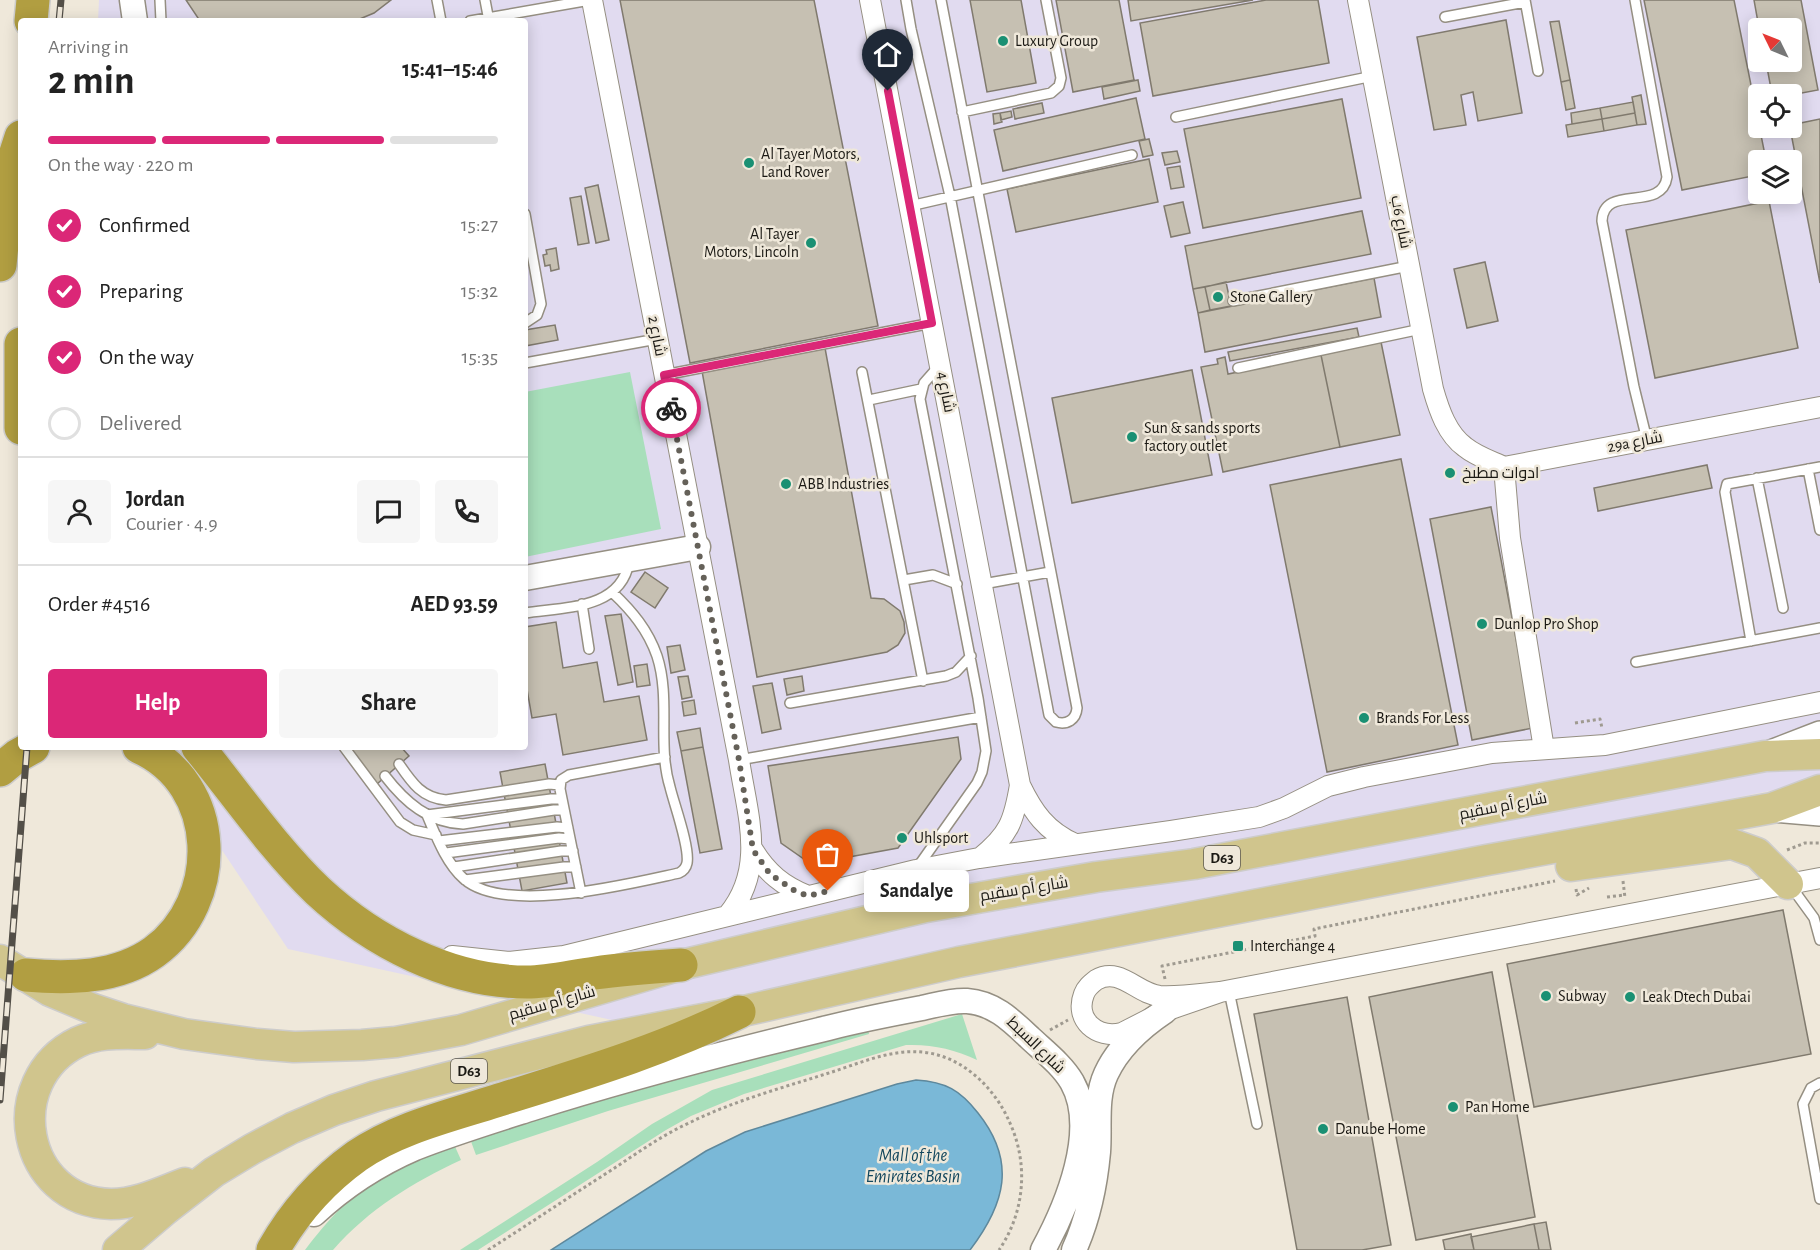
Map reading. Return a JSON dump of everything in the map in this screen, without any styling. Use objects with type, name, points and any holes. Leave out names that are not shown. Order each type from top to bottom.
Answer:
[{"type":"highway","points":[[31,18],[33,0]]},
{"type":"highway","points":[[0,265],[9,174],[18,146]]},
{"type":"highway","points":[[0,770],[28,750]]},
{"type":"highway","points":[[13,967],[66,977],[113,971],[134,964],[153,953],[170,939],[184,921],[195,902],[202,881],[205,859],[204,837],[199,815],[190,795],[177,777],[162,761],[144,750]]},
{"type":"highway","points":[[200,750],[302,874],[336,907],[385,940],[417,956],[449,969],[483,978],[529,982],[603,971],[681,965]]},
{"type":"highway","points":[[274,1250],[294,1216],[324,1183],[359,1155],[378,1144],[419,1126],[648,1052],[689,1036],[739,1012]]},
{"type":"main road","points":[[1765,756],[1820,735]]},
{"type":"main road","name":"شارع أم سقيم","points":[[13,967],[50,991],[93,1009],[184,1034],[294,1047],[396,1042],[461,1030],[681,965],[984,895],[1194,864],[1765,756],[1820,754]]},
{"type":"main road","name":"D63","points":[[118,1250],[214,1172],[252,1149],[334,1110],[376,1096],[589,1041],[739,1012],[959,962],[1487,860],[1772,808],[1820,790]]},
{"type":"main road","points":[[1772,808],[1820,812]]},
{"type":"main road","points":[[1487,860],[1508,871],[1525,873],[1732,844],[1757,853],[1788,884]]},
{"type":"main road","points":[[184,1034],[105,1034],[79,1041],[67,1048],[47,1066],[33,1089],[28,1116],[31,1143],[43,1167],[61,1187],[98,1203],[126,1203],[139,1200],[214,1172]]},
{"type":"street","points":[[132,0],[135,18]]},
{"type":"street","name":"شارع 2","points":[[591,0],[739,760],[753,850],[747,885],[736,906],[728,915]]},
{"type":"street","name":"شارع 4","points":[[870,0],[983,584],[991,696],[1020,785],[1040,819],[1062,838],[1075,844]]},
{"type":"street","name":"شارع 6ب","points":[[1358,0],[1437,402],[1456,440],[1478,455],[1504,467]]},
{"type":"street","name":"29a شارع","points":[[1504,467],[1820,407]]},
{"type":"street","points":[[1504,467],[1510,538],[1544,749]]},
{"type":"street","points":[[528,577],[698,547]]},
{"type":"street","points":[[385,940],[447,956],[510,962],[564,956],[916,870],[979,858],[1258,817],[1284,808],[1328,786],[1346,781],[1482,754],[1605,745],[1820,702]]},
{"type":"street","name":"شارع 4","points":[[979,858],[998,843],[1011,823],[1016,812],[1020,785]]},
{"type":"street","name":"شارع 2","points":[[753,850],[776,878],[795,891],[808,896]]},
{"type":"street","points":[[1225,992],[1165,1011],[1122,1033],[1107,1035],[1088,1024],[1082,1011],[1086,989],[1098,979],[1112,976],[1126,980],[1138,989],[1153,995],[1225,992],[1820,878]]},
{"type":"street","name":"شارع السبط","points":[[274,1250],[327,1201],[348,1185],[392,1159],[432,1142],[574,1095],[746,1048],[879,1016],[966,1001],[987,1005],[1005,1015],[1062,1068],[1078,1097],[1083,1124],[1077,1162],[1063,1210],[1043,1250]]},
{"type":"street","points":[[1074,1250],[1084,1222],[1094,1178],[1099,1100],[1106,1075],[1113,1061],[1131,1039],[1165,1011]]},
{"type":"lane","points":[[160,0],[161,18]]},
{"type":"lane","points":[[438,0],[441,18]]},
{"type":"lane","points":[[485,0],[488,18]]},
{"type":"lane","points":[[493,18],[591,0]]},
{"type":"lane","points":[[906,0],[950,196],[1049,715],[1056,722],[1066,723],[1074,717],[1077,708],[941,0]]},
{"type":"lane","points":[[962,112],[1051,93],[1059,86],[1061,78],[1046,0]]},
{"type":"lane","points":[[1635,0],[1667,177],[1665,186],[1658,193],[1611,203],[1604,211],[1602,221],[1634,387],[1647,440]]},
{"type":"lane","points":[[1445,16],[1525,1],[1538,70]]},
{"type":"lane","points":[[1176,117],[1373,76]]},
{"type":"lane","points":[[910,206],[1132,155]]},
{"type":"lane","points":[[528,231],[541,304],[537,315],[528,321]]},
{"type":"lane","points":[[1233,301],[1409,266]]},
{"type":"lane","points":[[664,375],[932,323]]},
{"type":"lane","points":[[1238,368],[1421,329]]},
{"type":"lane","points":[[528,362],[657,339]]},
{"type":"lane","points":[[916,870],[971,793],[982,772],[986,751],[981,717],[991,696],[971,656],[920,399],[921,389],[941,364]]},
{"type":"lane","points":[[862,372],[923,681]]},
{"type":"lane","points":[[869,400],[921,389]]},
{"type":"lane","points":[[1751,641],[1725,492],[1726,484],[1820,467]]},
{"type":"lane","points":[[1808,469],[1820,530]]},
{"type":"lane","points":[[1757,478],[1784,608]]},
{"type":"lane","points":[[528,613],[603,600],[613,593],[625,578],[630,559]]},
{"type":"lane","points":[[983,584],[1050,572]]},
{"type":"lane","points":[[904,580],[933,575],[957,584]]},
{"type":"lane","points":[[427,815],[437,838],[454,867],[465,880],[483,891],[494,894],[581,893],[679,873],[687,863],[684,840],[669,786],[665,757],[662,673],[656,654],[639,621],[613,593]]},
{"type":"lane","points":[[582,604],[589,649]]},
{"type":"lane","points":[[1636,662],[1820,628]]},
{"type":"lane","points":[[790,703],[951,675],[971,656]]},
{"type":"lane","points":[[739,760],[981,717]]},
{"type":"lane","points":[[346,750],[400,822],[413,830],[437,838],[557,827],[568,828]]},
{"type":"lane","points":[[581,893],[560,784],[569,775],[665,757]]},
{"type":"lane","points":[[399,764],[422,793],[437,800],[560,784]]},
{"type":"lane","points":[[385,776],[401,795],[427,815],[442,822],[463,824],[564,810]]},
{"type":"lane","points":[[427,815],[551,799],[562,800]]},
{"type":"lane","points":[[446,853],[559,838],[570,839]]},
{"type":"lane","points":[[454,867],[573,851]]},
{"type":"lane","points":[[465,880],[576,867]]},
{"type":"lane","points":[[1788,884],[1814,918],[1820,940]]},
{"type":"lane","points":[[1225,992],[1257,1124]]},
{"type":"lane","points":[[1820,1083],[1811,1088],[1803,1104],[1820,1199]]},
{"type":"path","points":[[1575,723],[1600,719],[1602,729]]},
{"type":"path","points":[[1767,861],[1792,847],[1804,843],[1820,843]]},
{"type":"path","points":[[1620,859],[1628,915]]},
{"type":"path","points":[[1166,986],[1162,966],[1315,936],[1314,929],[1562,879]]},
{"type":"path","points":[[1575,886],[1577,895],[1593,886]]},
{"type":"path","points":[[1607,897],[1625,895]]},
{"type":"path","points":[[1047,1032],[1074,1016]]},
{"type":"path","points":[[488,1250],[644,1148],[689,1123],[736,1102],[890,1054],[917,1052],[944,1057],[968,1070],[999,1102],[1012,1127],[1020,1155],[1022,1185],[1012,1228],[999,1250]]},
{"type":"shaded area","points":[[99,0],[1820,0],[1820,781],[612,1020],[288,949],[155,750],[528,750],[528,18],[98,18]]},
{"type":"green space","points":[[630,372],[661,529],[528,556],[528,391]]},
{"type":"green space","points":[[962,1014],[977,1060],[943,1048],[906,1045],[744,1094],[691,1116],[666,1130],[478,1250],[460,1250],[652,1124],[712,1090]]},
{"type":"green space","points":[[868,1028],[869,1034],[608,1111],[476,1155],[469,1136],[536,1113]]},
{"type":"green space","points":[[453,1142],[461,1160],[392,1198],[361,1222],[333,1250],[305,1250],[332,1218],[363,1189],[394,1170]]},
{"type":"water","name":"Mall of the Emirates Basin","points":[[916,1080],[944,1085],[965,1098],[990,1131],[998,1149],[1002,1166],[1002,1183],[998,1199],[992,1216],[970,1250],[551,1250],[706,1151],[745,1132]]},
{"type":"building","points":[[186,0],[391,0],[374,13],[362,18],[198,18]]},
{"type":"building","name":"Al Tayer Motors, Land Rover","points":[[620,0],[814,0],[878,326],[690,363]]},
{"type":"building","name":"Luxury Group","points":[[970,0],[1021,0],[1036,83],[987,92]]},
{"type":"building","points":[[1056,0],[1119,0],[1134,80],[1073,92]]},
{"type":"building","points":[[1128,0],[1253,0],[1131,21]]},
{"type":"building","points":[[1266,0],[1318,0],[1329,63],[1153,96],[1140,23]]},
{"type":"building","points":[[1644,0],[1734,0],[1751,84],[1748,84],[1748,138],[1762,138],[1764,150],[1748,150],[1748,177],[1682,190]]},
{"type":"building","points":[[1754,0],[1801,0],[1818,90],[1802,93],[1802,84],[1770,84],[1768,72],[1802,72],[1802,18],[1757,18]]},
{"type":"building","points":[[1506,20],[1522,113],[1478,121],[1473,92],[1461,95],[1466,125],[1434,130],[1417,37]]},
{"type":"building","points":[[1559,21],[1570,80],[1561,82],[1550,22]]},
{"type":"building","points":[[1138,80],[1140,91],[1104,99],[1102,87]]},
{"type":"building","points":[[1570,80],[1575,108],[1566,110],[1561,82]]},
{"type":"building","points":[[1641,95],[1646,124],[1637,125],[1632,97]]},
{"type":"building","points":[[1136,98],[1145,139],[1003,171],[994,130]]},
{"type":"building","points":[[1342,99],[1361,198],[1203,228],[1184,129]]},
{"type":"building","points":[[1633,102],[1635,113],[1602,119],[1600,108]]},
{"type":"building","points":[[1042,103],[1044,113],[1015,119],[1013,109]]},
{"type":"building","points":[[1600,108],[1602,119],[1572,124],[1571,113]]},
{"type":"building","points":[[1011,111],[1012,117],[1001,120],[1000,113]]},
{"type":"building","points":[[1000,113],[1002,122],[994,124],[993,114]]},
{"type":"building","points":[[1635,113],[1637,125],[1604,131],[1602,119]]},
{"type":"building","points":[[1602,119],[1604,131],[1568,137],[1566,125]]},
{"type":"building","points":[[1820,119],[1820,283],[1802,190],[1802,150],[1794,150],[1792,138],[1802,138],[1802,123]]},
{"type":"building","points":[[1149,139],[1153,155],[1143,157],[1139,141]]},
{"type":"building","points":[[1177,151],[1180,162],[1165,165],[1162,153]]},
{"type":"building","points":[[1149,159],[1158,202],[1016,232],[1007,189]]},
{"type":"building","points":[[1180,166],[1184,187],[1171,189],[1167,168]]},
{"type":"building","points":[[598,185],[609,240],[596,243],[585,188]]},
{"type":"building","points":[[581,196],[589,243],[578,245],[570,198]]},
{"type":"building","points":[[1183,202],[1190,233],[1171,237],[1164,206]]},
{"type":"building","points":[[1754,204],[1770,204],[1798,348],[1655,378],[1626,230]]},
{"type":"building","points":[[1362,211],[1371,254],[1193,289],[1185,246]]},
{"type":"building","points":[[556,248],[559,269],[551,271],[550,265],[545,266],[543,255],[547,254],[546,250]]},
{"type":"building","points":[[1485,262],[1498,321],[1467,328],[1454,269]]},
{"type":"building","points":[[1374,278],[1381,317],[1205,352],[1198,313]]},
{"type":"building","name":"Stone Gallery","points":[[1226,282],[1231,306],[1210,310],[1205,287]]},
{"type":"building","points":[[1205,287],[1210,310],[1198,313],[1193,289]]},
{"type":"building","points":[[555,325],[558,340],[528,345],[528,330]]},
{"type":"building","points":[[1357,328],[1359,337],[1230,361],[1228,352]]},
{"type":"building","points":[[1381,342],[1400,435],[1340,447],[1321,355]]},
{"type":"building","name":"ABB Industries","points":[[825,348],[871,598],[884,599],[900,611],[905,633],[898,645],[887,652],[757,677],[702,371]]},
{"type":"building","points":[[1321,355],[1340,447],[1223,472],[1201,367],[1218,364],[1217,359],[1225,357],[1228,374]]},
{"type":"building","name":"Sun & sands sports factory outlet","points":[[1192,370],[1212,475],[1072,503],[1052,398]]},
{"type":"building","points":[[1401,459],[1458,745],[1327,772],[1270,485]]},
{"type":"building","points":[[1707,465],[1712,488],[1598,511],[1594,488]]},
{"type":"building","name":"Dunlop Pro Shop","points":[[1491,507],[1533,728],[1472,740],[1430,519]]},
{"type":"building","points":[[645,572],[668,588],[655,608],[631,592]]},
{"type":"building","points":[[621,614],[633,682],[618,685],[605,616]]},
{"type":"building","points":[[556,622],[563,668],[597,662],[604,702],[639,696],[647,740],[563,755],[556,714],[532,718],[528,695],[528,627]]},
{"type":"building","points":[[680,645],[685,670],[671,673],[667,647]]},
{"type":"building","points":[[647,664],[650,685],[637,687],[634,666]]},
{"type":"building","points":[[688,676],[692,697],[682,699],[678,677]]},
{"type":"building","points":[[802,676],[804,691],[787,695],[784,679]]},
{"type":"building","points":[[772,683],[781,729],[762,733],[753,686]]},
{"type":"building","points":[[694,700],[696,714],[684,716],[682,702]]},
{"type":"building","points":[[700,728],[703,747],[681,751],[677,732]]},
{"type":"building","points":[[958,737],[961,759],[898,848],[811,864],[781,843],[768,766]]},
{"type":"building","points":[[703,747],[722,849],[700,853],[681,751]]},
{"type":"building","points":[[351,750],[404,750],[409,756],[377,784],[349,752]]},
{"type":"building","points":[[545,764],[567,883],[522,891],[500,772]]},
{"type":"building","points":[[1783,910],[1811,1054],[1534,1107],[1507,964]]},
{"type":"building","name":"Pan Home","points":[[1492,972],[1535,1217],[1416,1240],[1369,997]]},
{"type":"building","name":"Danube Home","points":[[1347,997],[1391,1245],[1362,1250],[1297,1250],[1254,1014]]},
{"type":"building","points":[[1546,1222],[1551,1250],[1539,1250],[1534,1224]]},
{"type":"building","points":[[1534,1224],[1539,1250],[1474,1250],[1471,1237]]},
{"type":"building","points":[[1471,1234],[1474,1250],[1445,1250],[1443,1240]]},
{"type":"railway","points":[[59,18],[61,0]]},
{"type":"railway","points":[[0,1100],[27,750]]},
{"type":"way so far","points":[[671,408],[739,760],[753,850],[770,874],[795,891],[808,896],[828,891]]},
{"type":"place","name":"Luxury Group","points":[[1003,41]]},
{"type":"place","name":"Al Tayer Motors, Land Rover","points":[[749,163]]},
{"type":"place","name":"Al Tayer Motors, Lincoln","points":[[811,243]]},
{"type":"place","name":"Stone Gallery","points":[[1218,297]]},
{"type":"place","name":"Sun & sands sports factory outlet","points":[[1132,437]]},
{"type":"place","name":"ادوات مطبخ","points":[[1450,473]]},
{"type":"place","name":"ABB Industries","points":[[786,484]]},
{"type":"place","name":"Dunlop Pro Shop","points":[[1482,624]]},
{"type":"place","name":"Brands For Less","points":[[1364,718]]},
{"type":"place","name":"Uhlsport","points":[[902,838]]},
{"type":"place","name":"Sandalye","points":[[828,891]]},
{"type":"place","name":"Interchange 4","points":[[1238,946]]},
{"type":"place","name":"Subway","points":[[1546,996]]},
{"type":"place","name":"Leak Dtech Dubai","points":[[1630,997]]},
{"type":"place","name":"Pan Home","points":[[1453,1107]]},
{"type":"place","name":"Danube Home","points":[[1323,1129]]},
{"type":"route","points":[[671,408],[664,375],[932,323],[888,91]]}]
